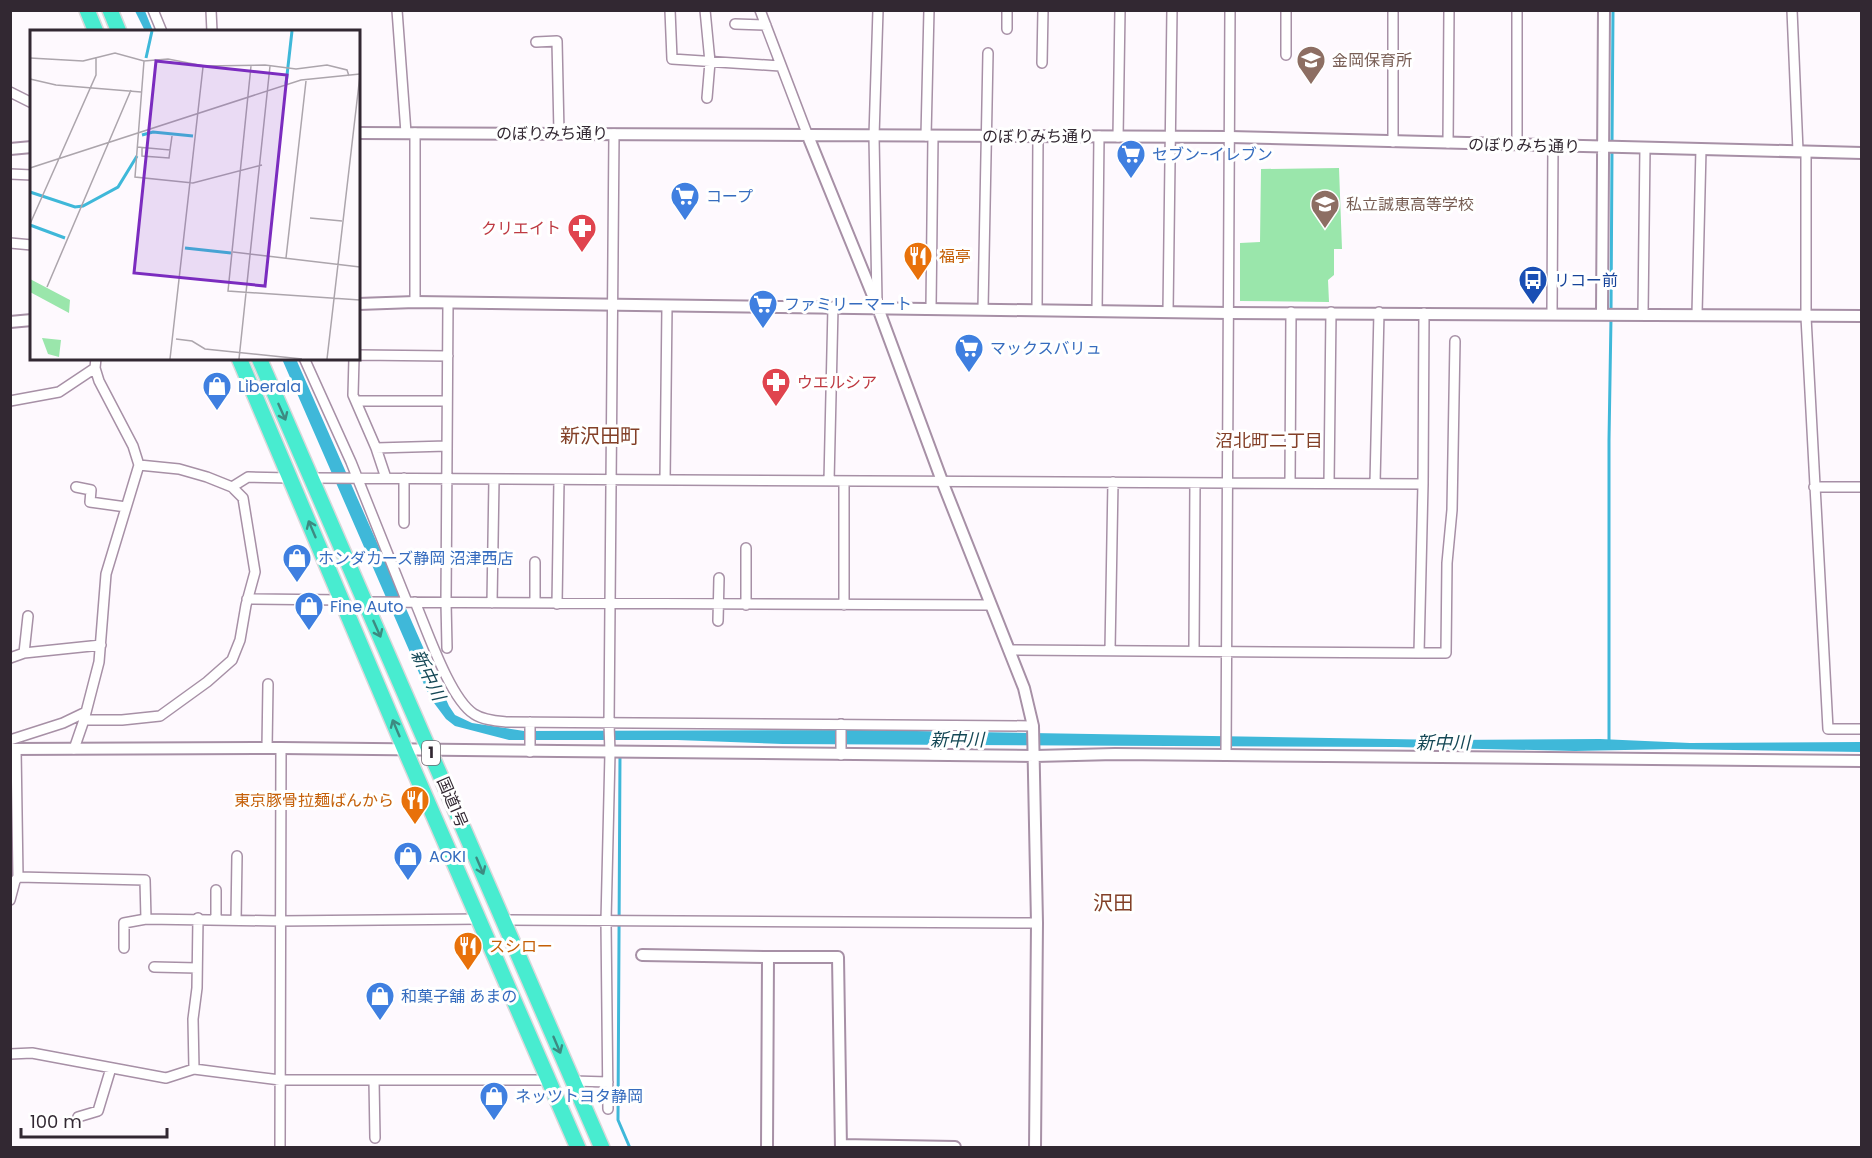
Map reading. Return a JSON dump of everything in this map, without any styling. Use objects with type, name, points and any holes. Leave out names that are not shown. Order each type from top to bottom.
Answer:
[{"type":"highway","points":[[87,10],[95,30]]},
{"type":"highway","points":[[110,10],[118,30]]},
{"type":"highway","name":"国道1号","points":[[240,360],[405,750],[578,1148]]},
{"type":"highway","name":"国道1号","points":[[260,360],[318,478],[373,602],[430,750],[602,1148]]},
{"type":"street","points":[[153,10],[161,30]]},
{"type":"street","points":[[212,10],[212,30]]},
{"type":"street","points":[[397,10],[410,133],[416,302]]},
{"type":"street","points":[[670,10],[672,59],[780,66]]},
{"type":"street","points":[[705,10],[710,62],[708,98]]},
{"type":"street","points":[[760,10],[807,136],[878,308],[942,481],[1024,688],[1034,729],[1037,923],[1035,1148]]},
{"type":"street","points":[[878,10],[874,136],[878,308]]},
{"type":"street","points":[[929,10],[932,308]]},
{"type":"street","points":[[1007,10],[1007,29]]},
{"type":"street","points":[[1042,63],[1043,10]]},
{"type":"street","points":[[1118,137],[1120,10]]},
{"type":"street","points":[[1168,312],[1172,10]]},
{"type":"street","points":[[1226,754],[1230,10]]},
{"type":"street","points":[[1286,10],[1286,55]]},
{"type":"street","points":[[1393,10],[1393,142]]},
{"type":"street","points":[[1448,143],[1449,10]]},
{"type":"street","points":[[1517,10],[1517,145]]},
{"type":"street","points":[[1602,313],[1610,147],[1604,10]]},
{"type":"street","points":[[1792,10],[1802,152],[1806,316],[1828,729],[1862,729]]},
{"type":"street","points":[[735,24],[765,25]]},
{"type":"street","points":[[536,42],[557,41],[559,133]]},
{"type":"street","points":[[984,309],[988,53]]},
{"type":"street","points":[[10,92],[30,102]]},
{"type":"street","name":"のぼりみち通り","points":[[360,133],[1230,137],[1862,153]]},
{"type":"street","points":[[608,1108],[606,921],[611,750],[609,604],[614,134]]},
{"type":"street","points":[[1037,310],[1038,136]]},
{"type":"street","points":[[1097,311],[1099,136]]},
{"type":"street","points":[[1552,313],[1553,145]]},
{"type":"street","points":[[10,149],[30,147]]},
{"type":"street","points":[[1643,314],[1645,148]]},
{"type":"street","points":[[1697,314],[1701,149]]},
{"type":"street","points":[[10,174],[30,175]]},
{"type":"street","points":[[10,243],[30,245]]},
{"type":"street","points":[[360,304],[416,302],[1228,313],[1862,316]]},
{"type":"street","points":[[447,648],[448,303]]},
{"type":"street","points":[[665,480],[667,306]]},
{"type":"street","points":[[829,480],[832,307]]},
{"type":"street","points":[[1290,483],[1292,312]]},
{"type":"street","points":[[1329,483],[1331,312]]},
{"type":"street","points":[[1375,483],[1379,312]]},
{"type":"street","points":[[1419,653],[1424,313]]},
{"type":"street","points":[[10,322],[30,320]]},
{"type":"street","points":[[1009,650],[1446,653],[1447,563],[1452,510],[1455,340]]},
{"type":"street","points":[[360,356],[448,356]]},
{"type":"street","points":[[305,360],[411,602],[456,697],[474,714],[492,720],[530,725],[841,724],[1034,729]]},
{"type":"street","points":[[354,360],[353,395],[386,478]]},
{"type":"street","points":[[10,401],[59,392],[96,363],[99,381],[133,446],[139,465],[106,574],[99,662],[74,749]]},
{"type":"street","points":[[356,401],[447,401]]},
{"type":"street","points":[[376,448],[447,446]]},
{"type":"street","points":[[12,746],[63,723],[85,716],[122,720],[160,716],[207,682],[232,660],[240,640],[247,599],[255,572],[243,498],[232,487],[207,477],[179,469],[139,465]]},
{"type":"street","points":[[232,487],[248,477],[290,478]]},
{"type":"street","points":[[318,478],[1423,484]]},
{"type":"street","points":[[404,478],[404,523]]},
{"type":"street","points":[[492,603],[494,479]]},
{"type":"street","points":[[557,604],[559,480]]},
{"type":"street","points":[[844,480],[844,605]]},
{"type":"street","points":[[1110,650],[1113,482]]},
{"type":"street","points":[[1194,650],[1195,483]]},
{"type":"street","points":[[76,487],[91,490],[90,502],[126,507]]},
{"type":"street","points":[[1814,487],[1862,487]]},
{"type":"street","points":[[746,548],[746,605]]},
{"type":"street","points":[[535,562],[535,603]]},
{"type":"street","points":[[718,621],[719,578]]},
{"type":"street","points":[[247,599],[342,600]]},
{"type":"street","points":[[373,602],[990,605]]},
{"type":"street","points":[[24,653],[28,616]]},
{"type":"street","points":[[10,658],[24,653],[101,645]]},
{"type":"street","points":[[267,748],[268,684]]},
{"type":"street","points":[[841,724],[841,755]]},
{"type":"street","points":[[530,725],[530,749]]},
{"type":"street","points":[[12,746],[74,749],[530,749],[611,750],[631,753],[841,755],[1226,754],[1862,761]]},
{"type":"street","points":[[10,900],[18,877],[12,746]]},
{"type":"street","points":[[280,748],[280,1148]]},
{"type":"street","points":[[236,920],[237,856]]},
{"type":"street","points":[[18,877],[145,880],[146,919]]},
{"type":"street","points":[[216,890],[216,919]]},
{"type":"street","points":[[194,1069],[193,1018],[197,988],[198,918]]},
{"type":"street","points":[[124,948],[124,923],[146,919],[280,921],[480,919]]},
{"type":"street","points":[[503,920],[1037,923]]},
{"type":"street","points":[[642,955],[838,957],[841,1146],[955,1147]]},
{"type":"street","points":[[767,1148],[768,957]]},
{"type":"street","points":[[154,967],[197,968]]},
{"type":"street","points":[[10,1054],[32,1053],[166,1078],[194,1069],[280,1080],[549,1080]]},
{"type":"street","points":[[78,1117],[98,1110],[111,1068]]},
{"type":"street","points":[[374,1080],[375,1138]]},
{"type":"street","points":[[573,1081],[608,1082]]},
{"type":"green space","points":[[1339,168],[1342,249],[1334,249],[1334,275],[1328,280],[1329,302],[1240,301],[1240,243],[1260,242],[1261,169]]},
{"type":"water","points":[[135,11],[145,11],[153,30],[144,30]]},
{"type":"water","name":"新中川","points":[[282,360],[296,360],[449,706],[455,715],[472,723],[524,731],[859,730],[1447,740],[1600,739],[1690,743],[1861,742],[1861,752],[509,740],[455,726],[446,719],[426,689]]},
{"type":"waterway","points":[[1612,144],[1613,10]]},
{"type":"waterway","points":[[1611,312],[1612,150]]},
{"type":"waterway","points":[[1609,744],[1611,318]]},
{"type":"waterway","points":[[620,754],[618,1120],[630,1148]]},
{"type":"place","name":"金岡保育所","points":[[1311,86]]},
{"type":"place","name":"セブン-イレブン","points":[[1131,180]]},
{"type":"place","name":"コープ","points":[[685,222]]},
{"type":"place","name":"私立誠恵高等学校","points":[[1325,230]]},
{"type":"place","name":"クリエイト","points":[[582,254]]},
{"type":"place","name":"福亭","points":[[918,282]]},
{"type":"place","name":"リコー前","points":[[1533,306]]},
{"type":"place","name":"ファミリーマート","points":[[763,330]]},
{"type":"place","name":"マックスバリュ","points":[[969,374]]},
{"type":"place","name":"ウエルシア","points":[[776,408]]},
{"type":"place","name":"Liberala","points":[[217,412]]},
{"type":"place","name":"ホンダカーズ静岡 沼津西店","points":[[297,584]]},
{"type":"place","name":"Fine Auto","points":[[309,632]]},
{"type":"place","name":"東京豚骨拉麺ばんから","points":[[415,826]]},
{"type":"place","name":"AOKI","points":[[408,882]]},
{"type":"place","name":"スシロー","points":[[468,972]]},
{"type":"place","name":"和菓子舗 あまの","points":[[380,1022]]},
{"type":"place","name":"ネッツトヨタ静岡","points":[[494,1122]]},
{"type":"district","name":"新沢田町","points":[[600,436]]},
{"type":"district","name":"沼北町二丁目","points":[[1269,441]]},
{"type":"district","name":"沢田","points":[[1113,903]]}]
